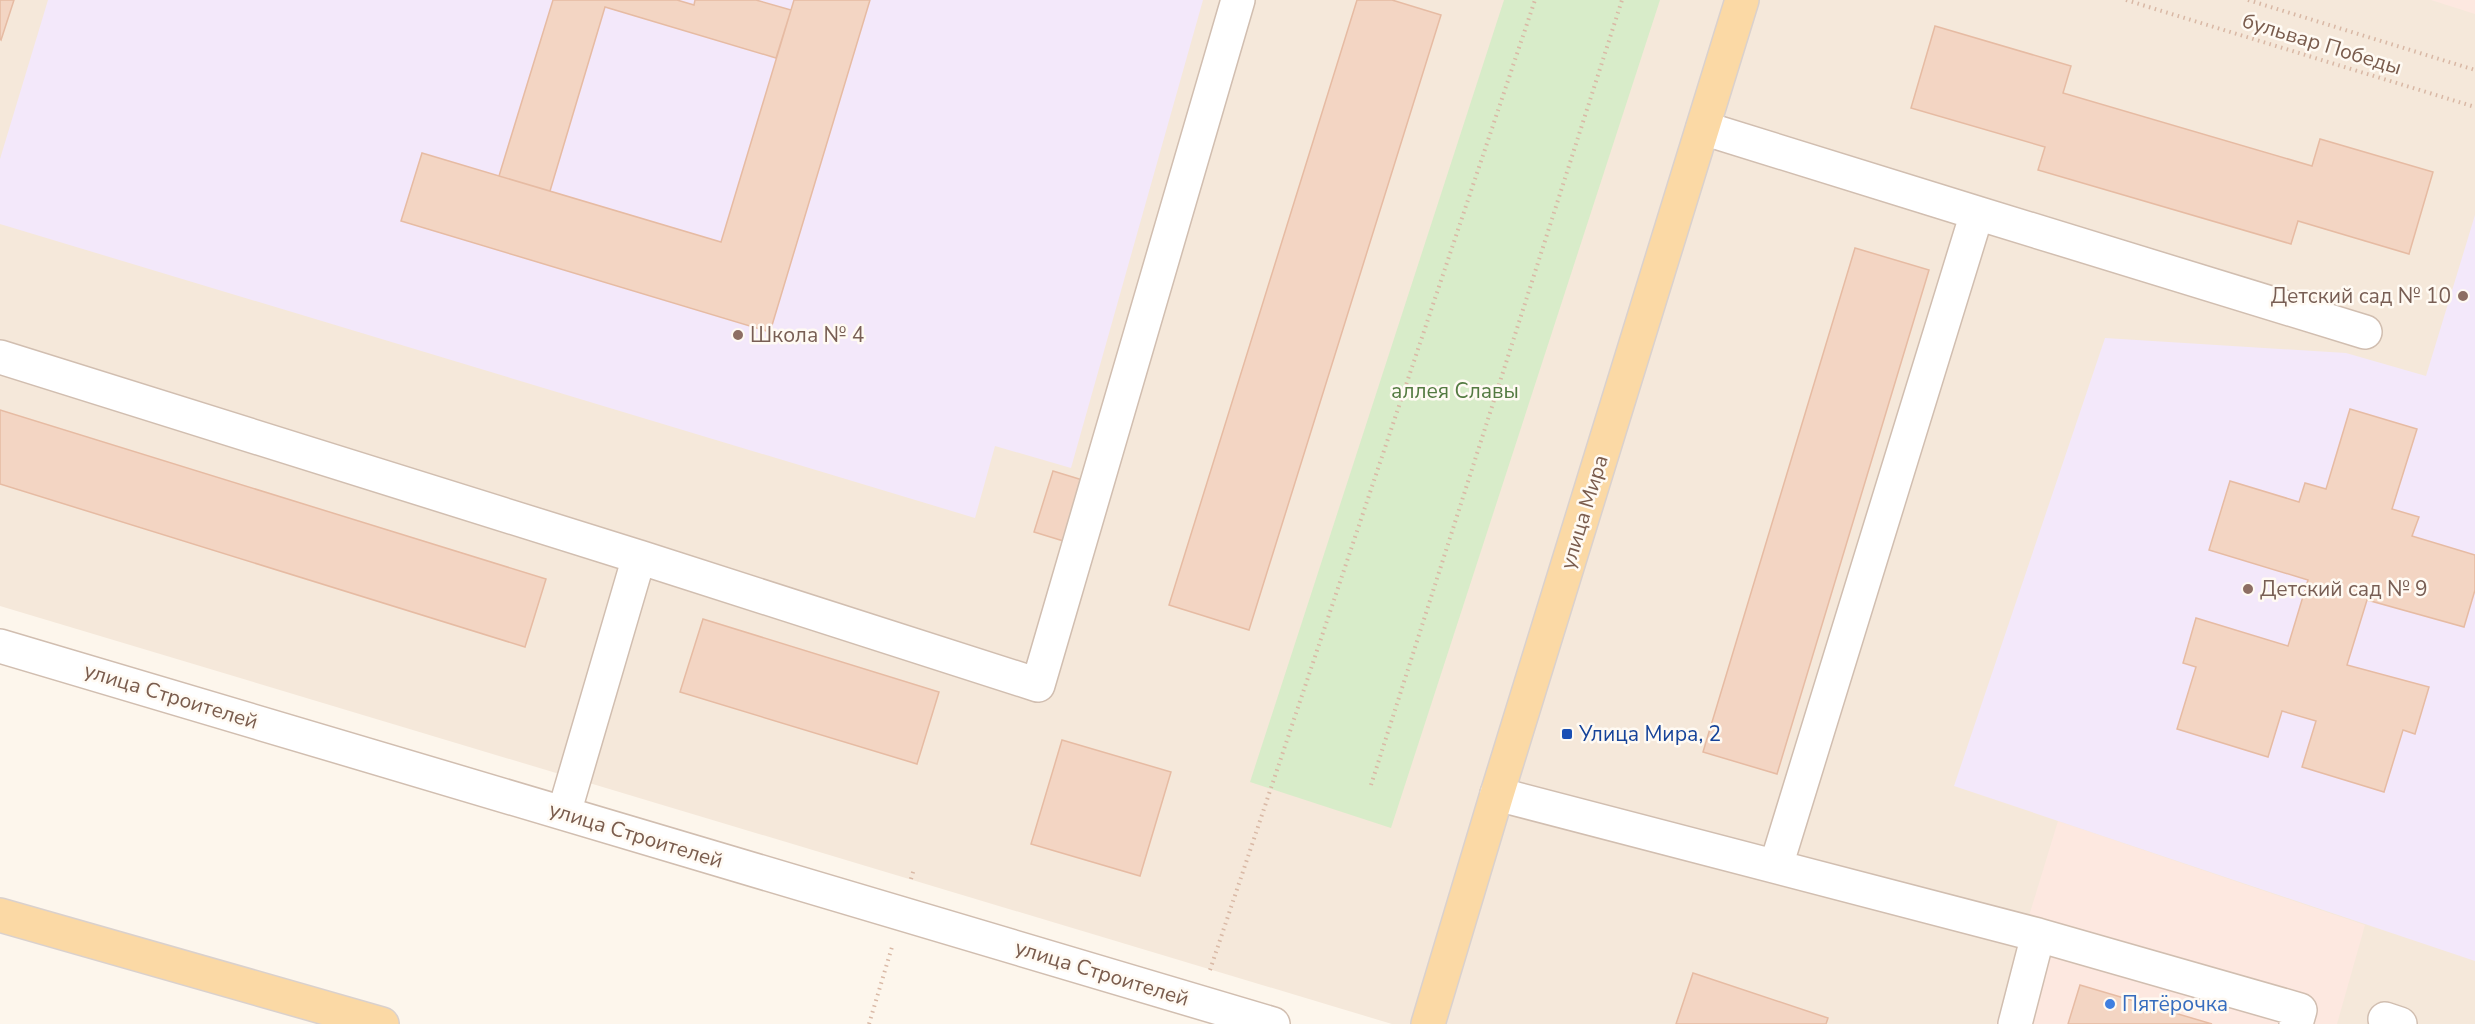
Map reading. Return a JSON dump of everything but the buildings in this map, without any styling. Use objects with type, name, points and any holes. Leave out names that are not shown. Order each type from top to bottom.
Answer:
[{"type":"main road","name":"улица Мира","points":[[1428,1024],[1742,0]]},
{"type":"main road","points":[[0,915],[382,1024]]},
{"type":"street","points":[[0,357],[639,557],[1038,685],[1238,0]]},
{"type":"street","points":[[1703,128],[2365,332]]},
{"type":"street","points":[[1776,866],[1977,213]]},
{"type":"street","points":[[564,813],[639,557]]},
{"type":"street","name":"улица Строителей","points":[[0,646],[1273,1024]]},
{"type":"street","points":[[1497,794],[2038,935],[2300,1010],[2296,1024]]},
{"type":"street","points":[[2014,1024],[2038,935]]},
{"type":"path","points":[[1200,1002],[1535,0]]},
{"type":"path","points":[[1371,785],[1622,0]]},
{"type":"path","name":"бульвар Победы","points":[[2126,0],[2475,107]]},
{"type":"path","points":[[2248,0],[2475,69]]},
{"type":"shaded area","points":[[0,0],[2475,0],[2475,1024],[1392,1024],[0,606]]},
{"type":"shaded area","name":"Школа № 4","points":[[48,0],[1203,0],[1071,468],[995,446],[975,518],[0,224],[0,159]]},
{"type":"shaded area","points":[[2431,0],[2475,0],[2475,14]]},
{"type":"shaded area","name":"Детский сад № 9","points":[[2475,215],[2475,961],[1954,786],[2105,338],[2346,353],[2426,376]]},
{"type":"shaded area","points":[[2058,821],[2365,925],[2337,1024],[1996,1024]]},
{"type":"green space","name":"аллея Славы","points":[[1504,0],[1660,0],[1391,828],[1250,782]]},
{"type":"place","name":"Детский сад № 10","points":[[2463,296]]},
{"type":"place","name":"Школа № 4","points":[[738,335]]},
{"type":"place","name":"Детский сад № 9","points":[[2248,589]]},
{"type":"place","name":"Улица Мира, 2","points":[[1567,734]]},
{"type":"place","name":"Пятёрочка","points":[[2110,1004]]}]
